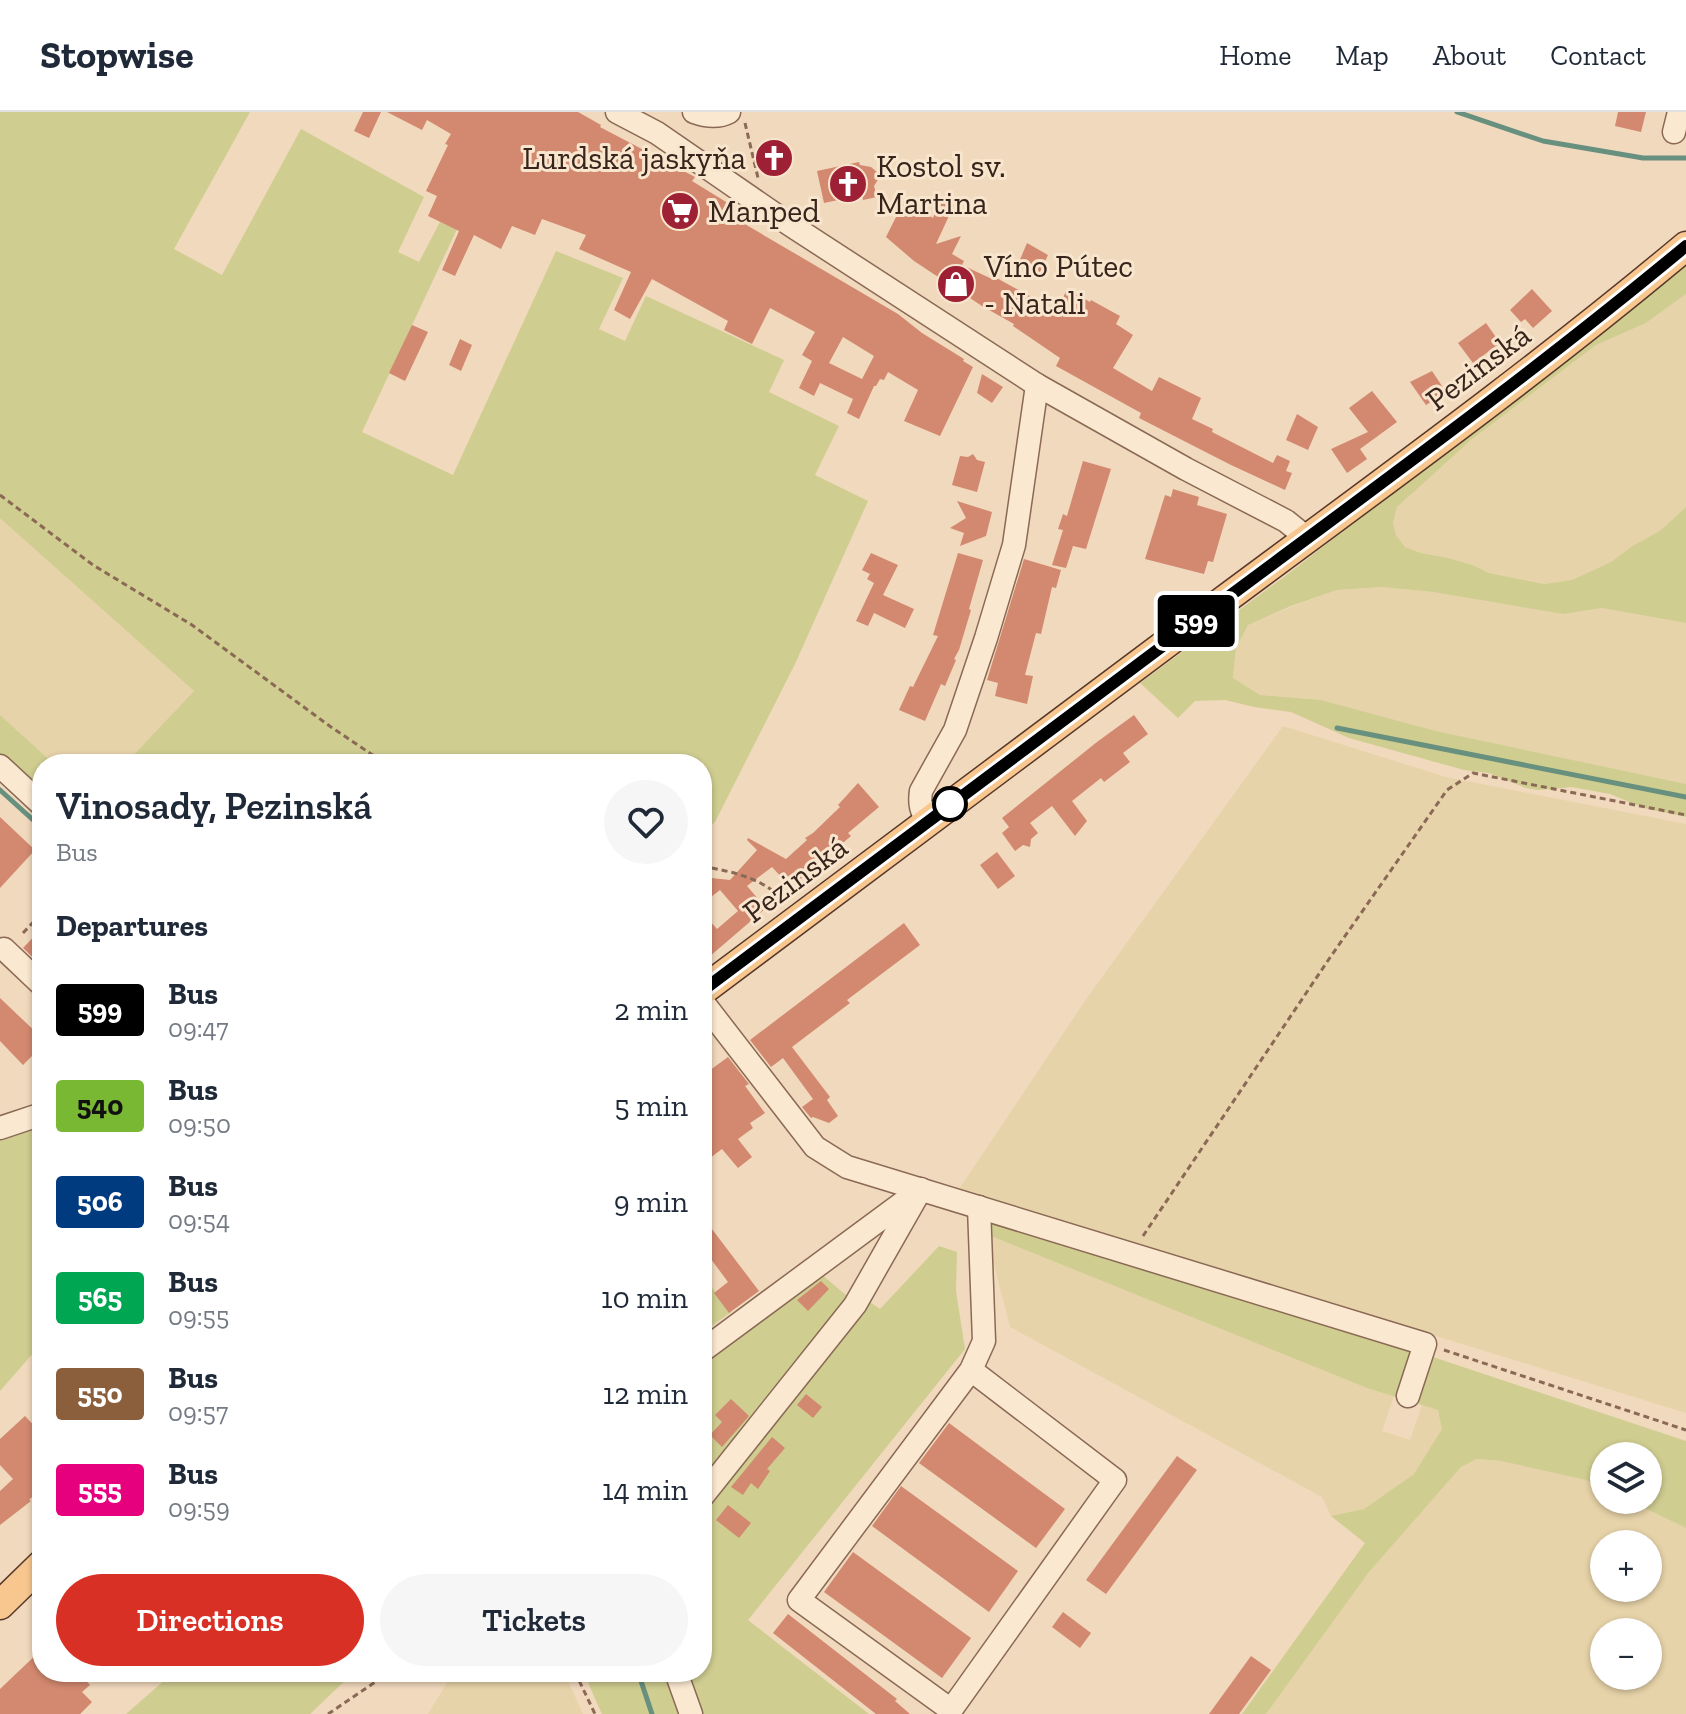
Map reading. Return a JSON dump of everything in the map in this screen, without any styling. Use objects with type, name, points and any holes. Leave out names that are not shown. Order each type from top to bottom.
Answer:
[{"type":"main road","name":"Pezinská","points":[[712,984],[1596,320],[1686,246]]},
{"type":"main road","points":[[0,1605],[32,1574]]},
{"type":"street","points":[[617,112],[645,118],[657,133],[764,207],[1037,385],[1286,521],[1307,538]]},
{"type":"street","points":[[694,112],[705,116],[729,112]]},
{"type":"street","points":[[928,822],[921,810],[921,791],[955,730],[1014,545],[1037,385]]},
{"type":"street","points":[[3,774],[32,797]]},
{"type":"street","points":[[4,949],[32,976]]},
{"type":"street","points":[[712,1014],[815,1147],[847,1167],[1425,1344],[1408,1396]]},
{"type":"street","points":[[0,1128],[32,1117]]},
{"type":"street","points":[[712,1344],[921,1189]]},
{"type":"street","points":[[712,1484],[855,1305],[921,1189]]},
{"type":"street","points":[[971,1370],[1115,1480],[951,1710],[799,1600],[971,1370],[984,1341],[979,1207]]},
{"type":"street","points":[[681,1682],[696,1712]]},
{"type":"path","points":[[742,112],[764,207]]},
{"type":"path","points":[[754,162],[772,158]]},
{"type":"path","points":[[0,495],[93,565],[192,625],[371,754]]},
{"type":"path","points":[[1131,1254],[1329,959],[1447,790],[1473,773],[1686,815]]},
{"type":"path","points":[[712,868],[748,876],[777,893],[800,918]]},
{"type":"path","points":[[23,933],[32,924]]},
{"type":"path","points":[[1425,1344],[1686,1430]]},
{"type":"path","points":[[328,1714],[375,1682]]},
{"type":"path","points":[[580,1682],[595,1714]]},
{"type":"shaded area","points":[[0,112],[250,112],[174,249],[222,275],[301,129],[424,197],[398,252],[419,262],[440,222],[457,229],[362,432],[453,475],[556,251],[623,278],[599,329],[625,341],[646,296],[784,360],[769,392],[839,426],[815,475],[868,501],[795,664],[712,825],[712,754],[134,754],[194,691],[0,518]]},
{"type":"shaded area","points":[[1686,262],[1686,294],[1646,323],[1596,345],[1471,440],[1397,507],[1393,523],[1396,535],[1405,547],[1475,566],[1489,573],[1544,584],[1572,580],[1611,562],[1661,530],[1686,507],[1686,623],[1602,608],[1563,614],[1433,592],[1382,587],[1337,590],[1248,625],[1236,648],[1233,678],[1260,695],[1321,700],[1436,731],[1686,784],[1686,817],[1644,808],[1610,794],[1572,787],[1526,788],[1489,773],[1464,770],[1349,738],[1291,712],[1225,700],[1195,701],[1178,718],[1140,683],[1284,577]]},
{"type":"shaded area","points":[[1686,294],[1686,507],[1661,530],[1611,562],[1572,580],[1544,584],[1489,573],[1475,566],[1405,547],[1396,535],[1393,523],[1397,507],[1425,481],[1471,440],[1596,345],[1646,323]]},
{"type":"shaded area","points":[[0,515],[194,691],[134,754],[43,754],[0,715]]},
{"type":"shaded area","points":[[1382,587],[1433,592],[1563,614],[1602,608],[1686,623],[1686,784],[1436,731],[1321,700],[1260,695],[1233,678],[1236,648],[1248,625],[1337,590]]},
{"type":"shaded area","points":[[0,715],[43,754],[32,754],[32,783],[0,754]]},
{"type":"shaded area","points":[[1283,726],[1446,777],[1686,824],[1686,1413],[959,1189],[1087,998]]},
{"type":"shaded area","points":[[32,1126],[32,1354],[0,1391],[0,1138]]},
{"type":"shaded area","points":[[989,1219],[1430,1356],[1686,1441],[1686,1528],[1657,1514],[1662,1514],[1662,1442],[1590,1442],[1590,1482],[1501,1461],[1477,1459],[1461,1467],[1369,1572],[1266,1714],[1242,1714],[1365,1543],[1331,1516],[1364,1509],[1414,1474],[1442,1429],[1438,1410],[1367,1388],[986,1234]]},
{"type":"shaded area","points":[[986,1234],[1367,1388],[1394,1396],[1382,1431],[1410,1440],[1422,1405],[1438,1410],[1443,1429],[1415,1474],[1364,1509],[1331,1516],[1322,1497],[1010,1327]]},
{"type":"shaded area","points":[[939,1246],[957,1252],[956,1291],[965,1349],[748,1620],[869,1714],[602,1714],[588,1682],[712,1682],[712,1355],[821,1274],[860,1307],[867,1300],[880,1309]]},
{"type":"shaded area","points":[[712,1288],[731,1312],[712,1326]]},
{"type":"shaded area","points":[[1477,1459],[1501,1461],[1586,1480],[1590,1482],[1590,1514],[1657,1514],[1686,1528],[1686,1714],[1266,1714],[1369,1572],[1461,1467]]},
{"type":"shaded area","points":[[163,1682],[344,1682],[310,1714],[126,1714]]},
{"type":"shaded area","points":[[447,1682],[569,1682],[583,1714],[428,1714]]},
{"type":"building","points":[[363,112],[381,112],[369,138],[354,131]]},
{"type":"building","points":[[387,112],[578,112],[600,127],[695,177],[692,181],[731,205],[726,213],[898,314],[973,367],[940,436],[904,421],[918,390],[888,372],[884,380],[880,379],[874,386],[859,419],[847,413],[853,399],[820,383],[814,396],[799,388],[812,361],[802,355],[815,332],[770,308],[752,344],[724,330],[728,321],[652,279],[630,319],[614,310],[631,272],[579,249],[586,235],[542,219],[535,235],[512,226],[501,249],[474,235],[455,276],[442,270],[459,231],[428,216],[437,196],[426,191],[451,134],[427,120],[422,130]],"holes":[[[843,337],[874,356],[862,379],[829,363]]]},
{"type":"building","points":[[1618,112],[1646,112],[1641,132],[1615,126]]},
{"type":"building","name":"Kostol sv. Martina","points":[[859,162],[878,173],[879,178],[874,186],[877,197],[863,200],[862,195],[824,203],[817,171]]},
{"type":"building","points":[[941,199],[954,205],[936,244],[961,236],[952,254],[964,261],[962,265],[992,279],[993,276],[1057,311],[1067,289],[1120,316],[1116,324],[1133,335],[1113,368],[1152,391],[1159,377],[1201,398],[1192,419],[1273,463],[1277,455],[1290,461],[1286,471],[1292,473],[1285,490],[1139,418],[1141,413],[1056,366],[1060,358],[1014,324],[914,261],[886,237],[904,201],[933,218]]},
{"type":"building","points":[[1027,243],[1048,255],[1040,272],[1019,262]]},
{"type":"building","points":[[1532,289],[1552,311],[1533,328],[1525,319],[1521,322],[1510,310]]},
{"type":"building","points":[[1486,323],[1500,343],[1473,363],[1458,343]]},
{"type":"building","points":[[412,325],[428,332],[405,381],[389,373]]},
{"type":"building","points":[[460,339],[472,345],[461,371],[449,365]]},
{"type":"building","points":[[1432,371],[1446,392],[1426,405],[1410,382]]},
{"type":"building","points":[[982,374],[1003,387],[992,403],[977,393]]},
{"type":"building","points":[[1372,391],[1397,422],[1360,449],[1367,459],[1347,473],[1331,449],[1368,432],[1349,408]]},
{"type":"building","points":[[1297,414],[1318,427],[1308,450],[1286,440]]},
{"type":"building","points":[[973,454],[977,460],[985,462],[977,492],[952,485],[960,456]]},
{"type":"building","points":[[1083,461],[1111,469],[1086,549],[1073,546],[1066,568],[1052,565],[1063,530],[1058,529],[1063,514],[1067,516]]},
{"type":"building","points":[[1173,489],[1199,497],[1197,505],[1227,514],[1213,562],[1208,561],[1204,574],[1145,559],[1165,495],[1171,497]]},
{"type":"building","points":[[957,501],[992,512],[986,536],[960,546],[964,533],[950,528],[966,518]]},
{"type":"building","points":[[871,553],[898,565],[883,595],[914,609],[905,628],[874,613],[868,626],[856,621],[874,583],[867,579],[870,574],[862,570]]},
{"type":"building","points":[[958,553],[983,560],[956,660],[945,686],[941,684],[925,721],[899,710],[938,636],[933,635]]},
{"type":"building","points":[[1024,559],[1061,570],[1056,588],[1052,587],[1041,634],[1036,633],[1025,675],[1033,676],[1027,704],[995,696],[998,683],[987,680]]},
{"type":"building","points":[[1134,715],[1148,734],[1123,753],[1130,762],[1104,782],[1101,778],[1072,801],[1087,821],[1075,836],[1052,806],[1030,823],[1038,833],[1031,839],[1030,847],[1023,845],[1015,851],[1002,833],[1009,827],[1002,818]]},
{"type":"building","points":[[858,783],[879,807],[848,833],[851,836],[796,883],[789,876],[784,880],[772,867],[747,886],[766,908],[712,954],[712,923],[717,929],[738,911],[720,890],[712,896],[712,878],[730,880],[757,850],[748,838],[786,859],[840,807],[838,805]]},
{"type":"building","points":[[0,817],[32,847],[32,853],[0,888]]},
{"type":"building","points":[[997,852],[1015,876],[998,889],[980,865]]},
{"type":"building","points":[[904,923],[920,945],[847,1000],[850,1003],[792,1047],[830,1097],[827,1100],[838,1116],[829,1123],[811,1118],[802,1107],[813,1099],[783,1058],[771,1067],[750,1040]]},
{"type":"building","points":[[32,939],[32,957],[23,948]]},
{"type":"building","points":[[0,998],[32,1028],[32,1056],[23,1065],[0,1041]]},
{"type":"building","points":[[728,1057],[749,1084],[745,1086],[765,1113],[750,1123],[753,1128],[738,1139],[752,1157],[738,1168],[722,1149],[712,1156],[712,1069]]},
{"type":"building","points":[[712,1229],[759,1291],[729,1313],[714,1293],[728,1282],[712,1260]]},
{"type":"building","points":[[821,1281],[829,1289],[808,1311],[797,1300]]},
{"type":"building","points":[[806,1394],[822,1407],[813,1418],[797,1405]]},
{"type":"building","points":[[731,1399],[749,1416],[722,1447],[712,1437],[722,1422],[715,1415]]},
{"type":"building","points":[[25,1416],[32,1423],[31,1501],[0,1525],[0,1491],[13,1479],[0,1465],[0,1439]]},
{"type":"building","points":[[949,1423],[1065,1509],[1036,1548],[919,1463]]},
{"type":"building","points":[[772,1437],[785,1448],[767,1469],[770,1471],[758,1489],[751,1483],[743,1495],[731,1487]]},
{"type":"building","points":[[1177,1456],[1197,1470],[1106,1594],[1086,1580]]},
{"type":"building","points":[[901,1486],[1018,1571],[989,1612],[872,1526]]},
{"type":"building","points":[[728,1505],[751,1523],[739,1538],[716,1520]]},
{"type":"building","points":[[853,1552],[971,1638],[942,1678],[824,1592]]},
{"type":"building","points":[[1063,1612],[1091,1633],[1080,1648],[1052,1627]]},
{"type":"building","points":[[788,1614],[897,1699],[895,1701],[910,1714],[876,1714],[773,1633]]},
{"type":"building","points":[[1251,1656],[1271,1670],[1239,1714],[1209,1714]]},
{"type":"building","points":[[32,1659],[32,1682],[87,1682],[90,1685],[82,1692],[92,1702],[80,1714],[0,1714],[0,1689]]},
{"type":"waterway","points":[[1457,112],[1543,141],[1643,158],[1686,158]]},
{"type":"waterway","points":[[1337,728],[1686,797]]},
{"type":"waterway","points":[[0,790],[32,819]]},
{"type":"waterway","points":[[641,1682],[652,1714]]},
{"type":"bus line","name":"599","points":[[712,984],[1555,352],[1686,246]]},
{"type":"place","name":"Lurdská jaskyňa","points":[[774,158]]},
{"type":"place","name":"Kostol sv. Martina","points":[[848,184]]},
{"type":"place","name":"Manped","points":[[680,211]]},
{"type":"place","name":"Víno Pútec - Natali","points":[[956,284]]}]
